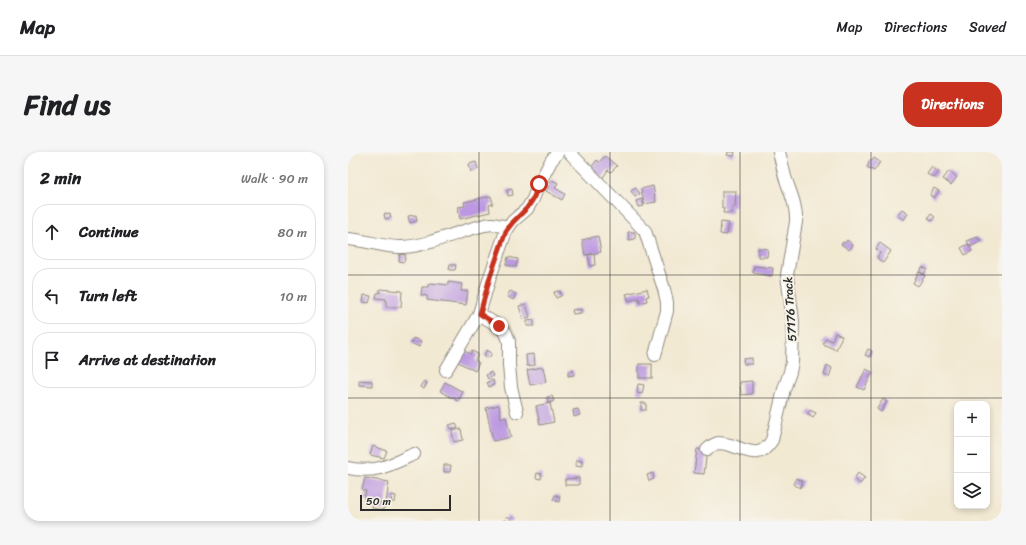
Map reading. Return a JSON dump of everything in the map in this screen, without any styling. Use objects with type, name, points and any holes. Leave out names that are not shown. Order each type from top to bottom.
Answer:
[{"type":"street","points":[[446,370],[480,314],[497,257],[508,227],[530,204],[551,161],[558,152]]},
{"type":"street","points":[[569,152],[645,231],[667,302],[667,311],[655,355]]},
{"type":"street","name":"57176 Track","points":[[707,450],[719,443],[753,452],[763,451],[768,447],[772,440],[784,389],[790,372],[793,321],[787,275],[796,214],[795,204],[785,177],[779,152]]},
{"type":"street","points":[[348,239],[403,247],[430,242],[485,225],[492,224],[508,227]]},
{"type":"street","points":[[480,314],[499,326],[506,333],[509,341],[511,386],[517,412]]},
{"type":"street","points":[[348,468],[357,470],[384,468],[414,454]]},
{"type":"building","points":[[728,152],[735,152],[734,156],[727,155]]},
{"type":"building","points":[[605,156],[617,166],[611,172],[608,170],[602,179],[590,169],[597,160],[599,162]]},
{"type":"building","points":[[874,158],[880,162],[874,171],[867,167],[870,160],[872,161]]},
{"type":"building","points":[[476,162],[478,169],[471,172],[469,164]]},
{"type":"building","points":[[932,167],[939,172],[934,178],[927,174]]},
{"type":"building","points":[[949,171],[957,177],[951,185],[943,179]]},
{"type":"building","points":[[552,180],[558,183],[555,188],[565,194],[562,200],[546,191]]},
{"type":"building","points":[[653,186],[656,202],[644,204],[641,189]]},
{"type":"building","points":[[636,188],[640,194],[635,197],[631,191]]},
{"type":"building","points":[[934,188],[939,191],[934,198],[930,195]]},
{"type":"building","points":[[512,189],[513,195],[508,196],[507,190]]},
{"type":"building","points":[[722,191],[736,191],[735,207],[732,207],[732,213],[723,213],[724,208],[722,208]]},
{"type":"building","points":[[491,196],[493,204],[489,205],[490,212],[460,219],[458,207],[465,206],[464,202]]},
{"type":"building","points":[[642,199],[644,206],[638,207],[636,201]]},
{"type":"building","points":[[902,209],[908,213],[904,220],[897,215]]},
{"type":"building","points":[[390,213],[391,218],[385,219],[384,214]]},
{"type":"building","points":[[931,214],[935,217],[931,221],[928,218]]},
{"type":"building","points":[[416,215],[417,221],[410,223],[408,216]]},
{"type":"building","points":[[721,222],[729,223],[727,235],[720,234]]},
{"type":"building","points":[[628,232],[635,232],[635,239],[629,240]]},
{"type":"building","points":[[598,236],[601,252],[585,255],[582,240]]},
{"type":"building","points":[[978,237],[979,240],[981,239],[982,241],[970,247],[967,241]]},
{"type":"building","points":[[847,240],[853,245],[849,250],[841,244],[843,242],[845,243]]},
{"type":"building","points":[[880,243],[891,251],[883,263],[877,258],[880,253],[876,249]]},
{"type":"building","points":[[968,244],[972,251],[965,255],[961,248]]},
{"type":"building","points":[[758,248],[768,249],[767,257],[758,257]]},
{"type":"building","points":[[400,254],[406,255],[404,262],[399,261]]},
{"type":"building","points":[[594,254],[595,265],[590,266],[588,255]]},
{"type":"building","points":[[508,257],[518,259],[516,267],[506,265]]},
{"type":"building","points":[[450,265],[456,265],[455,270],[449,270]]},
{"type":"building","points":[[754,266],[773,268],[772,276],[753,273]]},
{"type":"building","points":[[922,267],[927,269],[924,274],[919,272]]},
{"type":"building","points":[[919,272],[925,276],[918,286],[913,283]]},
{"type":"building","points":[[448,282],[462,284],[461,291],[468,291],[466,305],[427,300],[427,296],[421,295],[422,287],[428,287],[428,284],[448,285]]},
{"type":"building","points":[[380,289],[402,291],[401,307],[386,307],[386,299],[376,298],[377,293],[380,293]]},
{"type":"building","points":[[647,289],[649,296],[646,297],[647,301],[640,303],[639,298],[629,301],[626,294]]},
{"type":"building","points":[[510,291],[516,294],[513,300],[507,296]]},
{"type":"building","points":[[560,291],[561,296],[556,298],[554,292]]},
{"type":"building","points":[[364,295],[371,296],[369,303],[363,302]]},
{"type":"building","points":[[526,304],[530,317],[523,319],[519,306]]},
{"type":"building","points":[[581,309],[581,313],[573,314],[572,310]]},
{"type":"building","points":[[534,320],[534,326],[527,326],[527,321]]},
{"type":"building","points":[[835,333],[842,336],[836,350],[823,344],[826,338],[832,341]]},
{"type":"building","points":[[413,338],[421,341],[419,347],[411,343]]},
{"type":"building","points":[[868,349],[872,351],[870,357],[865,355]]},
{"type":"building","points":[[487,350],[492,353],[489,358],[484,355]]},
{"type":"building","points":[[464,351],[471,354],[472,351],[478,354],[475,360],[479,363],[475,371],[458,362]]},
{"type":"building","points":[[534,354],[535,365],[527,366],[526,355]]},
{"type":"building","points":[[752,358],[752,364],[744,364],[743,359]]},
{"type":"building","points":[[639,364],[652,364],[652,378],[639,378]]},
{"type":"building","points":[[827,365],[832,368],[829,377],[824,375]]},
{"type":"building","points":[[543,367],[546,382],[530,385],[527,370]]},
{"type":"building","points":[[866,369],[872,372],[864,390],[857,387]]},
{"type":"building","points":[[573,370],[574,375],[568,376],[568,371]]},
{"type":"building","points":[[491,372],[493,376],[488,379],[486,375]]},
{"type":"building","points":[[359,380],[372,381],[372,386],[359,385]]},
{"type":"building","points":[[493,380],[494,385],[489,387],[487,382]]},
{"type":"building","points":[[424,381],[427,383],[424,389],[421,387]]},
{"type":"building","points":[[752,381],[752,394],[741,395],[740,382]]},
{"type":"building","points":[[445,382],[463,392],[458,401],[440,391]]},
{"type":"building","points":[[638,384],[644,385],[642,394],[637,393]]},
{"type":"building","points":[[552,396],[554,401],[548,403],[547,397]]},
{"type":"building","points":[[883,399],[887,402],[881,412],[877,409]]},
{"type":"building","points":[[550,403],[554,422],[540,425],[536,406]]},
{"type":"building","points":[[641,403],[646,403],[646,410],[641,410]]},
{"type":"building","points":[[499,405],[501,418],[506,417],[511,437],[493,441],[486,408]]},
{"type":"building","points":[[578,409],[580,415],[574,417],[573,410]]},
{"type":"building","points":[[810,410],[816,413],[813,418],[807,414]]},
{"type":"building","points":[[456,423],[458,428],[452,430],[449,425]]},
{"type":"building","points":[[461,429],[463,440],[454,442],[452,431]]},
{"type":"building","points":[[373,446],[387,451],[384,458],[370,455]]},
{"type":"building","points":[[697,449],[707,450],[704,474],[694,473]]},
{"type":"building","points":[[576,460],[582,461],[582,467],[576,466]]},
{"type":"building","points":[[444,465],[451,465],[450,472],[444,472]]},
{"type":"building","points":[[537,473],[542,474],[541,479],[536,478]]},
{"type":"building","points":[[653,473],[654,479],[649,481],[647,475]]},
{"type":"building","points":[[858,473],[865,478],[860,484],[854,479]]},
{"type":"building","points":[[365,478],[389,482],[386,503],[364,500],[366,491],[362,490]]},
{"type":"building","points":[[579,478],[579,485],[565,485],[565,479]]},
{"type":"building","points":[[796,478],[803,481],[800,488],[793,484]]},
{"type":"building","points":[[392,495],[396,496],[395,502],[391,502]]},
{"type":"building","points":[[555,495],[560,496],[559,502],[553,500]]},
{"type":"building","points":[[373,502],[385,504],[384,510],[372,508]]},
{"type":"building","points":[[507,516],[512,519],[511,521],[504,521]]},
{"type":"route","points":[[499,326],[480,314],[490,277],[506,231],[527,208],[533,199],[539,184]]}]
